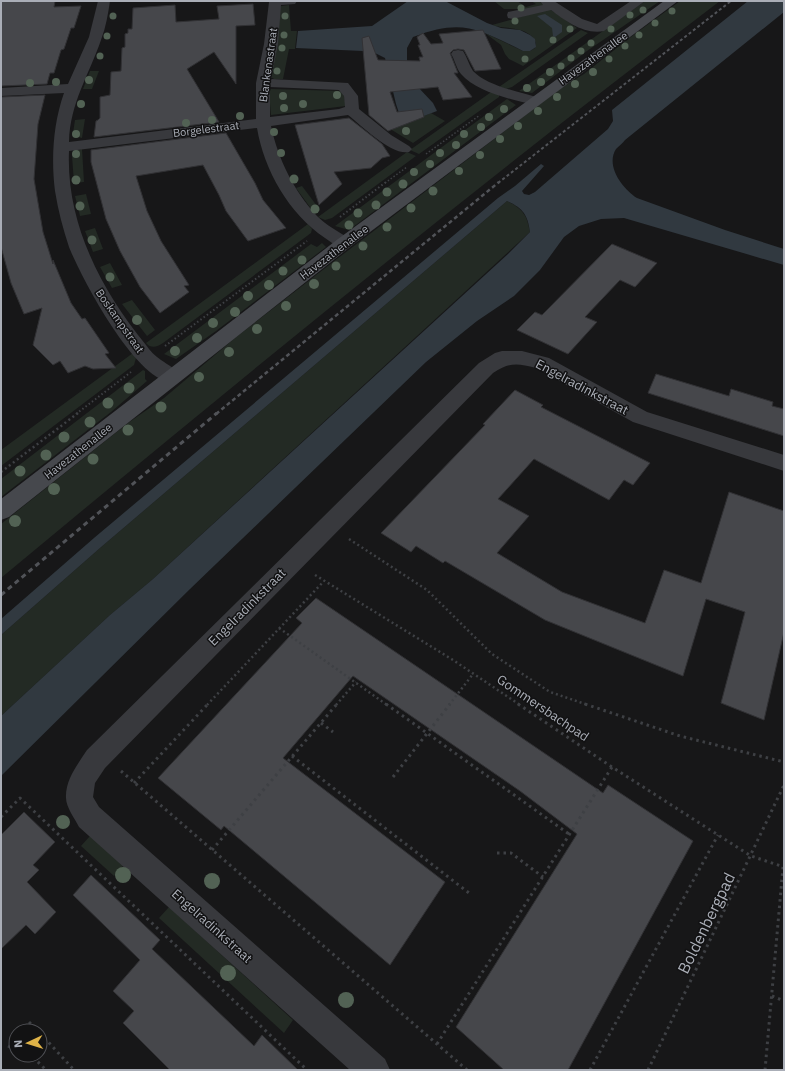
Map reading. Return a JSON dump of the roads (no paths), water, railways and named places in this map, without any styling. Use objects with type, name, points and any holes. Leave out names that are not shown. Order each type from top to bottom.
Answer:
[{"type":"main road","name":"Havezathenallee","points":[[1,511],[344,243],[672,1]]},
{"type":"street","name":"Boskampstraat","points":[[104,1],[94,42],[73,88],[64,121],[60,147],[64,198],[71,229],[82,258],[110,310],[126,333],[148,359],[172,377]]},
{"type":"street","name":"Blankenastraat","points":[[291,1],[275,1],[271,44],[263,84],[263,122],[268,145],[287,186],[312,219],[323,229],[344,243]]},
{"type":"street","name":"Havezathenallee","points":[[550,3],[585,27],[599,28],[638,1]]},
{"type":"street","points":[[513,15],[550,3]]},
{"type":"street","points":[[458,54],[467,71],[473,78],[493,87],[535,101]]},
{"type":"street","points":[[263,84],[343,86],[349,90],[353,106],[351,110],[386,138],[404,149]]},
{"type":"street","points":[[1,92],[73,88]]},
{"type":"street","name":"Borgelestraat","points":[[60,147],[340,113],[351,110]]},
{"type":"street","name":"Engelradinkstraat","points":[[374,1070],[89,817],[79,799],[83,779],[96,759],[486,368],[502,358],[522,358],[542,363],[640,417],[784,463]]},
{"type":"railway","points":[[498,183],[731,1]]},
{"type":"railway","points":[[216,414],[499,182]]},
{"type":"railway","points":[[1,595],[217,413]]}]
